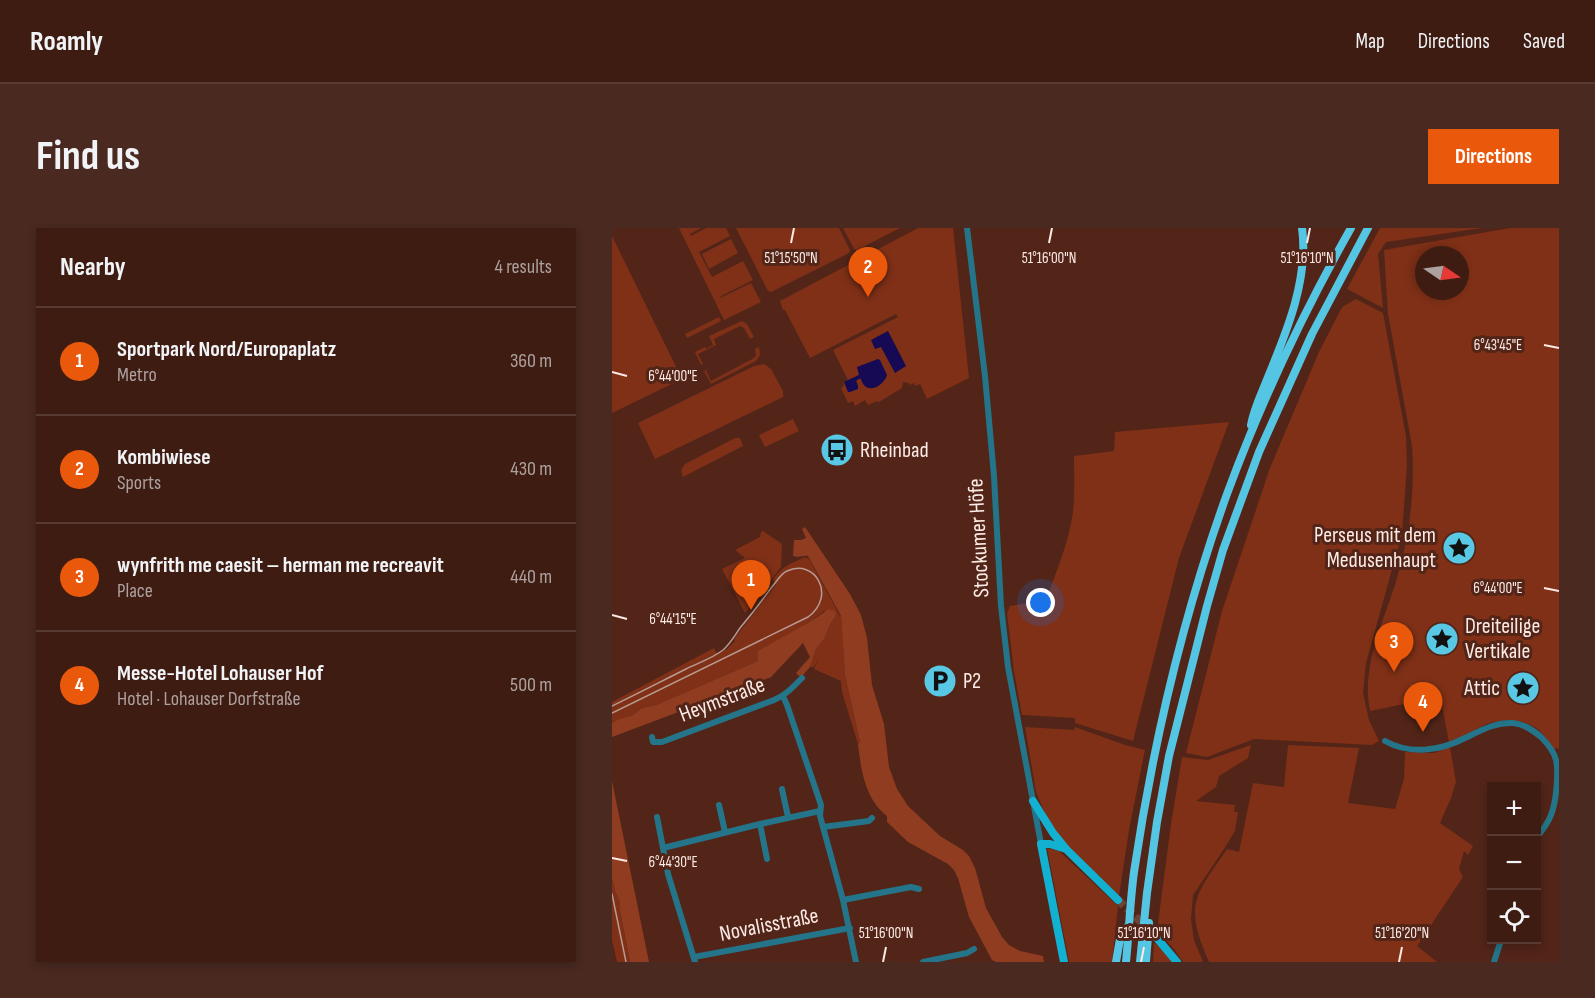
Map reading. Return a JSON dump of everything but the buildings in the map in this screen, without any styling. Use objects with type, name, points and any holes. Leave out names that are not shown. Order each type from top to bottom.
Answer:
[{"type":"highway","points":[[1246,446],[1252,418],[1293,309],[1303,260],[1302,228]]},
{"type":"highway","points":[[1126,962],[1134,873],[1155,754],[1193,602],[1227,495],[1246,446],[1292,341],[1351,228]]},
{"type":"highway","points":[[1140,962],[1147,893],[1169,756],[1223,550],[1259,452],[1307,345],[1368,228]]},
{"type":"highway","points":[[1146,962],[1149,914],[1147,893]]},
{"type":"highway","points":[[1116,962],[1121,933],[1129,924]]},
{"type":"main road","points":[[1033,801],[1066,849],[1118,900]]},
{"type":"main road","points":[[1064,962],[1041,844],[1066,849]]},
{"type":"main road","points":[[1156,937],[1177,962]]},
{"type":"street","name":"Stockumer Höfe","points":[[967,228],[995,484],[1004,636],[1041,844]]},
{"type":"street","points":[[977,385],[985,382]]},
{"type":"street","name":"Heymstraße","points":[[652,737],[653,742],[662,742],[783,696],[802,678]]},
{"type":"street","points":[[783,696],[815,774],[823,827],[850,928],[856,962]]},
{"type":"street","points":[[1385,741],[1404,749],[1428,749],[1447,746],[1498,724],[1513,723],[1535,732],[1558,761],[1553,810],[1537,836]]},
{"type":"street","points":[[782,789],[788,817]]},
{"type":"street","points":[[719,805],[725,832]]},
{"type":"street","points":[[663,848],[820,811]]},
{"type":"street","points":[[657,817],[676,902],[695,960]]},
{"type":"street","points":[[823,827],[869,821],[872,818]]},
{"type":"street","points":[[759,824],[768,859]]},
{"type":"street","points":[[843,900],[911,887],[920,889]]},
{"type":"street","name":"Novalisstraße","points":[[695,960],[850,928]]},
{"type":"street","points":[[1494,962],[1499,944]]},
{"type":"street","points":[[923,962],[967,953],[974,949]]},
{"type":"shaded area","points":[[679,228],[701,228],[690,234],[691,236],[706,228],[726,228],[730,236],[699,252],[712,277],[743,261],[753,280],[720,298],[751,283],[761,302],[724,320]]},
{"type":"shaded area","points":[[736,228],[839,228],[850,250],[849,253],[771,292],[768,291]]},
{"type":"shaded area","points":[[843,228],[900,228],[857,250],[854,249]]},
{"type":"shaded area","points":[[918,228],[953,228],[969,378],[927,399],[920,384],[915,386],[914,383],[910,385],[903,382],[902,388],[879,402],[868,405],[865,400],[855,406],[853,401],[848,403],[841,388],[844,386],[843,383],[848,391],[858,386],[856,380],[861,378],[878,359],[866,365],[859,375],[848,380],[833,350],[898,317],[896,314],[810,358],[780,301]]},
{"type":"shaded area","points":[[1380,228],[1482,228],[1386,242],[1378,254],[1383,308],[1347,289]]},
{"type":"shaded area","points":[[1510,228],[1559,228],[1559,749],[1554,750],[1536,728],[1515,721],[1487,724],[1449,742],[1441,700],[1431,702],[1429,699],[1370,711],[1368,694],[1371,660],[1402,562],[1413,479],[1412,446],[1388,314],[1384,250]]},
{"type":"shaded area","points":[[612,236],[682,379],[612,413]]},
{"type":"shaded area","points":[[731,239],[738,253],[709,269],[702,254]]},
{"type":"shaded area","points":[[1356,299],[1383,313],[1406,436],[1407,466],[1402,534],[1366,663],[1363,693],[1369,720],[1379,741],[1372,745],[1254,739],[1207,757],[1186,753],[1222,611],[1270,468],[1319,352],[1342,307]]},
{"type":"shaded area","points":[[719,317],[721,321],[687,338],[685,334]]},
{"type":"shaded area","points":[[742,321],[747,324],[754,337],[750,339],[744,328],[740,326],[714,339],[716,345],[698,354],[703,364],[701,365],[695,352],[713,345],[709,336]]},
{"type":"shaded area","points":[[888,331],[906,366],[895,373],[881,347],[875,349],[871,340]]},
{"type":"shaded area","points":[[759,347],[760,355],[756,361],[711,384],[704,371],[706,370],[711,381],[754,358],[755,349]]},
{"type":"shaded area","points":[[878,359],[887,375],[884,381],[876,387],[869,388],[860,378],[856,381],[858,389],[848,392],[844,382],[859,375],[857,367]]},
{"type":"shaded area","points":[[764,364],[771,369],[783,391],[783,397],[655,459],[638,423],[754,366]]},
{"type":"shaded area","points":[[793,419],[799,431],[765,447],[759,435]]},
{"type":"shaded area","points":[[1229,422],[1179,558],[1133,741],[1075,723],[1075,718],[1022,715],[1007,613],[1010,606],[1046,600],[1069,534],[1074,498],[1074,456],[1114,451],[1115,432]]},
{"type":"shaded area","points":[[735,438],[740,438],[743,446],[683,477],[681,470],[685,464]]},
{"type":"shaded area","points":[[805,527],[850,594],[861,615],[867,638],[872,685],[884,724],[889,767],[897,789],[908,806],[940,836],[969,856],[975,868],[986,908],[1002,937],[1009,945],[1020,951],[1043,956],[1044,962],[996,962],[992,960],[969,917],[954,870],[948,864],[908,842],[887,822],[887,816],[869,793],[863,774],[858,744],[860,742],[845,675],[841,616],[808,556],[793,556],[794,540],[806,538],[802,529]]},
{"type":"shaded area","points":[[763,531],[782,544],[781,567],[745,613],[722,569],[745,558],[735,550],[760,537]]},
{"type":"shaded area","points":[[805,557],[809,559],[841,616],[845,675],[860,742],[858,744],[842,692],[841,681],[814,669],[819,659],[814,667],[810,667],[816,649],[824,639],[836,615],[824,611],[758,661],[656,705],[642,708],[633,715],[612,723],[612,702],[714,648],[717,654],[727,649],[776,584],[773,579],[777,574],[787,565]]},
{"type":"shaded area","points":[[829,609],[835,611],[836,615],[824,639],[816,649],[810,667],[802,676],[796,673],[810,657],[803,643],[771,677],[612,737],[612,723],[633,715],[642,708],[656,705],[758,661],[758,651]]},
{"type":"shaded area","points":[[1025,727],[1074,730],[1075,727],[1145,750],[1119,896],[1055,833],[1036,792]]},
{"type":"shaded area","points":[[1251,745],[1248,758],[1219,776],[1216,787],[1196,801],[1235,805],[1234,812],[1238,812],[1235,831],[1193,895],[1191,919],[1194,940],[1203,962],[1183,962],[1157,931],[1182,757],[1208,760]]},
{"type":"shaded area","points":[[1288,745],[1359,748],[1348,803],[1395,809],[1404,779],[1405,752],[1434,753],[1450,747],[1456,782],[1440,823],[1473,846],[1468,855],[1464,851],[1459,869],[1463,877],[1417,946],[1437,962],[1209,962],[1201,943],[1195,914],[1200,891],[1227,849],[1239,852],[1253,783],[1284,787]]},
{"type":"shaded area","points":[[612,781],[649,962],[630,962],[620,902],[612,878]]},
{"type":"shaded area","points":[[1047,848],[1059,851],[1118,906],[1112,962],[1069,962]]},
{"type":"shaded area","points":[[612,878],[620,902],[630,962],[617,962],[612,940]]},
{"type":"shaded area","points":[[1154,943],[1161,948],[1172,962],[1153,962]]},
{"type":"tunnel","points":[[1118,900],[1146,927]]},
{"type":"tram line","points":[[612,706],[723,650],[785,572],[797,568],[806,570],[814,574],[819,581],[821,599],[817,608],[808,617],[612,713]]},
{"type":"tram line","points":[[612,894],[626,962]]},
{"type":"place","name":"Kombiwiese","points":[[868,297]]},
{"type":"place","name":"Rheinbad","points":[[837,450]]},
{"type":"place","name":"Perseus mit dem Medusenhaupt","points":[[1459,548]]},
{"type":"place","name":"Sportpark Nord/Europaplatz","points":[[751,610]]},
{"type":"place","name":"Dreiteilige Vertikale","points":[[1442,639]]},
{"type":"place","name":"wynfrith me caesit – herman me recreavit","points":[[1394,672]]},
{"type":"place","name":"P2","points":[[940,681]]},
{"type":"place","name":"Attic","points":[[1523,688]]},
{"type":"place","name":"Messe-Hotel Lohauser Hof","points":[[1423,732]]}]
